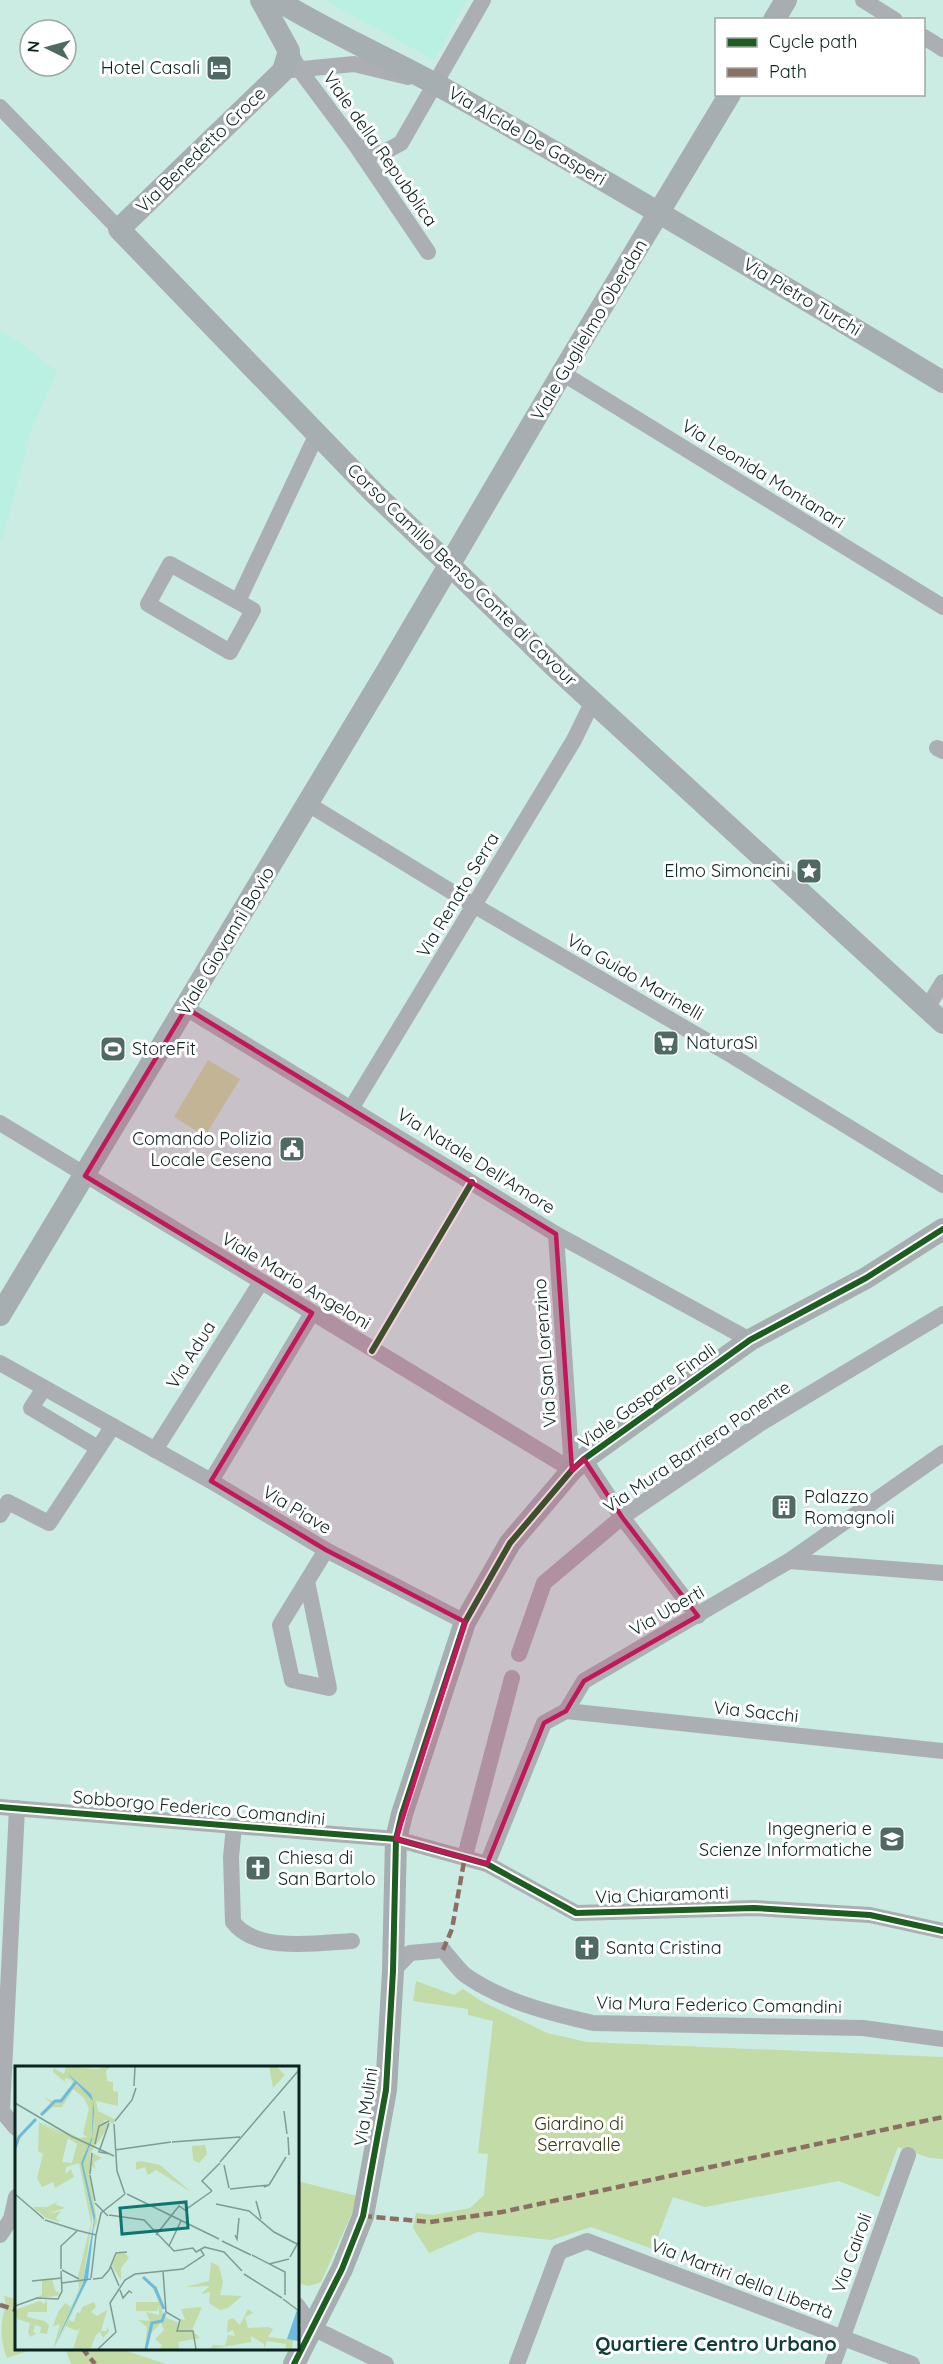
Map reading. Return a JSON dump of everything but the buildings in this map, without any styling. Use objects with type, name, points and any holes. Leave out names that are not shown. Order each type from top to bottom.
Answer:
[{"type":"main road","points":[[261,0],[290,64]]},
{"type":"main road","points":[[277,0],[311,22],[435,83]]},
{"type":"main road","points":[[775,18],[786,0]]},
{"type":"main road","name":"Via Benedetto Croce","points":[[119,229],[290,64]]},
{"type":"main road","name":"Via Alcide De Gasperi","points":[[435,83],[660,212]]},
{"type":"main road","name":"Viale Guglielmo Oberdan","points":[[450,566],[562,373],[729,96]]},
{"type":"main road","name":"Via Pietro Turchi","points":[[660,212],[943,382]]},
{"type":"main road","name":"Corso Camillo Benso Conte di Cavour","points":[[119,229],[374,493],[593,701],[935,1015]]},
{"type":"main road","name":"Viale Giovanni Bovio","points":[[0,1315],[450,566]]},
{"type":"main road","name":"Viale Gaspare Finali","points":[[396,1839],[402,1814],[465,1622],[510,1543],[578,1464],[750,1340],[866,1278],[943,1229]]},
{"type":"main road","name":"Via Mulini","points":[[294,2364],[342,2269],[363,2216],[386,2090],[393,1971],[396,1839]]},
{"type":"street","points":[[290,64],[354,64],[435,83],[483,0]]},
{"type":"street","points":[[863,0],[892,18]]},
{"type":"street","points":[[925,38],[943,48]]},
{"type":"street","name":"Viale della Repubblica","points":[[290,64],[355,144],[428,252]]},
{"type":"street","name":"Via Alcide De Gasperi","points":[[355,144],[381,154],[402,143],[435,83]]},
{"type":"street","name":"Corso Camillo Benso Conte di Cavour","points":[[0,107],[119,229]]},
{"type":"street","name":"Via Leonida Montanari","points":[[562,373],[943,607]]},
{"type":"street","points":[[238,601],[317,434]]},
{"type":"street","points":[[170,564],[238,601],[253,610],[230,652],[148,604],[170,564]]},
{"type":"street","name":"Via Renato Serra","points":[[352,1107],[574,740],[593,701]]},
{"type":"street","name":"Via Guido Marinelli","points":[[308,804],[475,906],[726,1052],[943,1185]]},
{"type":"street","points":[[935,1015],[943,981]]},
{"type":"street","name":"Via Natale Dell'Amore","points":[[186,1008],[352,1107],[556,1234],[750,1340]]},
{"type":"street","name":"Viale Mario Angeloni","points":[[0,1123],[312,1313],[578,1464]]},
{"type":"street","name":"Via San Lorenzino","points":[[556,1234],[578,1464]]},
{"type":"street","name":"Via Adua","points":[[155,1450],[261,1282]]},
{"type":"street","points":[[211,1481],[312,1313]]},
{"type":"street","name":"Via Mura Barriera Ponente","points":[[519,1654],[544,1583],[622,1518],[758,1425],[943,1314]]},
{"type":"street","name":"Via Piave","points":[[0,1363],[211,1481],[326,1550],[465,1622]]},
{"type":"street","points":[[44,1388],[31,1408],[98,1448]]},
{"type":"street","points":[[0,1515],[8,1502],[49,1523],[113,1426]]},
{"type":"street","name":"Via Uberti","points":[[487,1864],[544,1723],[566,1711],[584,1682],[789,1561],[943,1453]]},
{"type":"street","points":[[578,1464],[698,1616]]},
{"type":"street","points":[[307,1581],[329,1688],[292,1680],[280,1625],[326,1550]]},
{"type":"street","points":[[789,1561],[943,1573]]},
{"type":"street","points":[[465,1856],[512,1678]]},
{"type":"street","name":"Via Sacchi","points":[[566,1711],[943,1751]]},
{"type":"street","name":"Sobborgo Federico Comandini","points":[[0,1807],[396,1839]]},
{"type":"street","points":[[15,2126],[6,2113],[3,2046],[17,1808]]},
{"type":"street","points":[[234,1826],[231,1857],[233,1922],[239,1930],[285,1946],[352,1941]]},
{"type":"street","name":"Via Chiaramonti","points":[[396,1839],[465,1856],[487,1864],[576,1913],[754,1908],[870,1915],[943,1931]]},
{"type":"street","name":"Via Mura Federico Comandini","points":[[393,1971],[410,1953],[442,1950],[463,1973],[488,1989],[553,2014],[593,2023],[863,2028],[943,2039]]},
{"type":"street","name":"Via Cairoli","points":[[833,2364],[908,2155]]},
{"type":"street","points":[[0,2235],[11,2218],[15,2201]]},
{"type":"street","name":"Via Martiri della Libertà","points":[[516,2364],[559,2252],[588,2241],[912,2364]]},
{"type":"street","points":[[298,2306],[313,2328],[386,2364]]},
{"type":"highlighted area","points":[[186,1008],[556,1234],[572,1470],[584,1459],[622,1517],[698,1616],[584,1681],[566,1711],[544,1723],[487,1864],[396,1839],[465,1622],[326,1550],[211,1481],[312,1313],[85,1176]]},
{"type":"shaded area","points":[[324,0],[467,0],[434,60]]},
{"type":"shaded area","points":[[0,331],[19,341],[57,372],[32,427],[2,541],[0,540]]},
{"type":"green space","points":[[208,1060],[240,1079],[205,1136],[174,1117]]},
{"type":"green space","name":"Giardino di Serravalle","points":[[416,1981],[454,1995],[463,1989],[481,2001],[547,2033],[587,2042],[943,2057],[943,2159],[930,2158],[898,2147],[879,2197],[839,2181],[705,2207],[673,2197],[653,2249],[591,2227],[551,2240],[478,2232],[429,2253],[413,2228],[416,2213],[434,2215],[470,2208],[484,2195],[488,2154],[478,2153],[493,2021],[468,2015],[468,2009],[413,2001]]},
{"type":"green space","points":[[298,2181],[357,2196],[352,2213],[321,2282],[309,2286],[298,2283]]},
{"type":"green space","points":[[4,2296],[15,2299],[15,2349],[34,2349],[7,2358],[2,2331],[6,2306]]},
{"type":"green space","points":[[65,2349],[121,2349],[166,2364],[71,2364]]},
{"type":"marked path","points":[[443,1950],[452,1929],[465,1856]]},
{"type":"marked path","points":[[363,2216],[430,2222],[502,2212],[943,2117]]},
{"type":"marked path","points":[[0,2305],[15,2310]]},
{"type":"marked path","points":[[83,2349],[95,2364]]},
{"type":"cycle path","points":[[372,1351],[472,1182]]},
{"type":"cycle path","points":[[294,2364],[342,2269],[363,2216],[386,2090],[393,1971],[396,1839],[402,1814],[465,1622],[510,1543],[584,1459],[750,1340],[866,1278],[943,1229]]},
{"type":"cycle path","points":[[0,1807],[396,1839],[487,1864],[576,1913],[754,1908],[870,1915],[943,1931]]},
{"type":"place","name":"Hotel Casali","points":[[219,68]]},
{"type":"place","name":"Elmo Simoncini","points":[[809,871]]},
{"type":"place","name":"NaturaSì","points":[[666,1043]]},
{"type":"place","name":"StoreFit","points":[[113,1049]]},
{"type":"place","name":"Comando Polizia Locale Cesena","points":[[292,1149]]},
{"type":"place","name":"Palazzo Romagnoli","points":[[784,1507]]},
{"type":"place","name":"Ingegneria e Scienze Informatiche","points":[[892,1839]]},
{"type":"place","name":"Chiesa di San Bartolo","points":[[258,1868]]},
{"type":"place","name":"Santa Cristina","points":[[587,1948]]},
{"type":"district","name":"Quartiere Centro Urbano","points":[[716,2344]]}]
